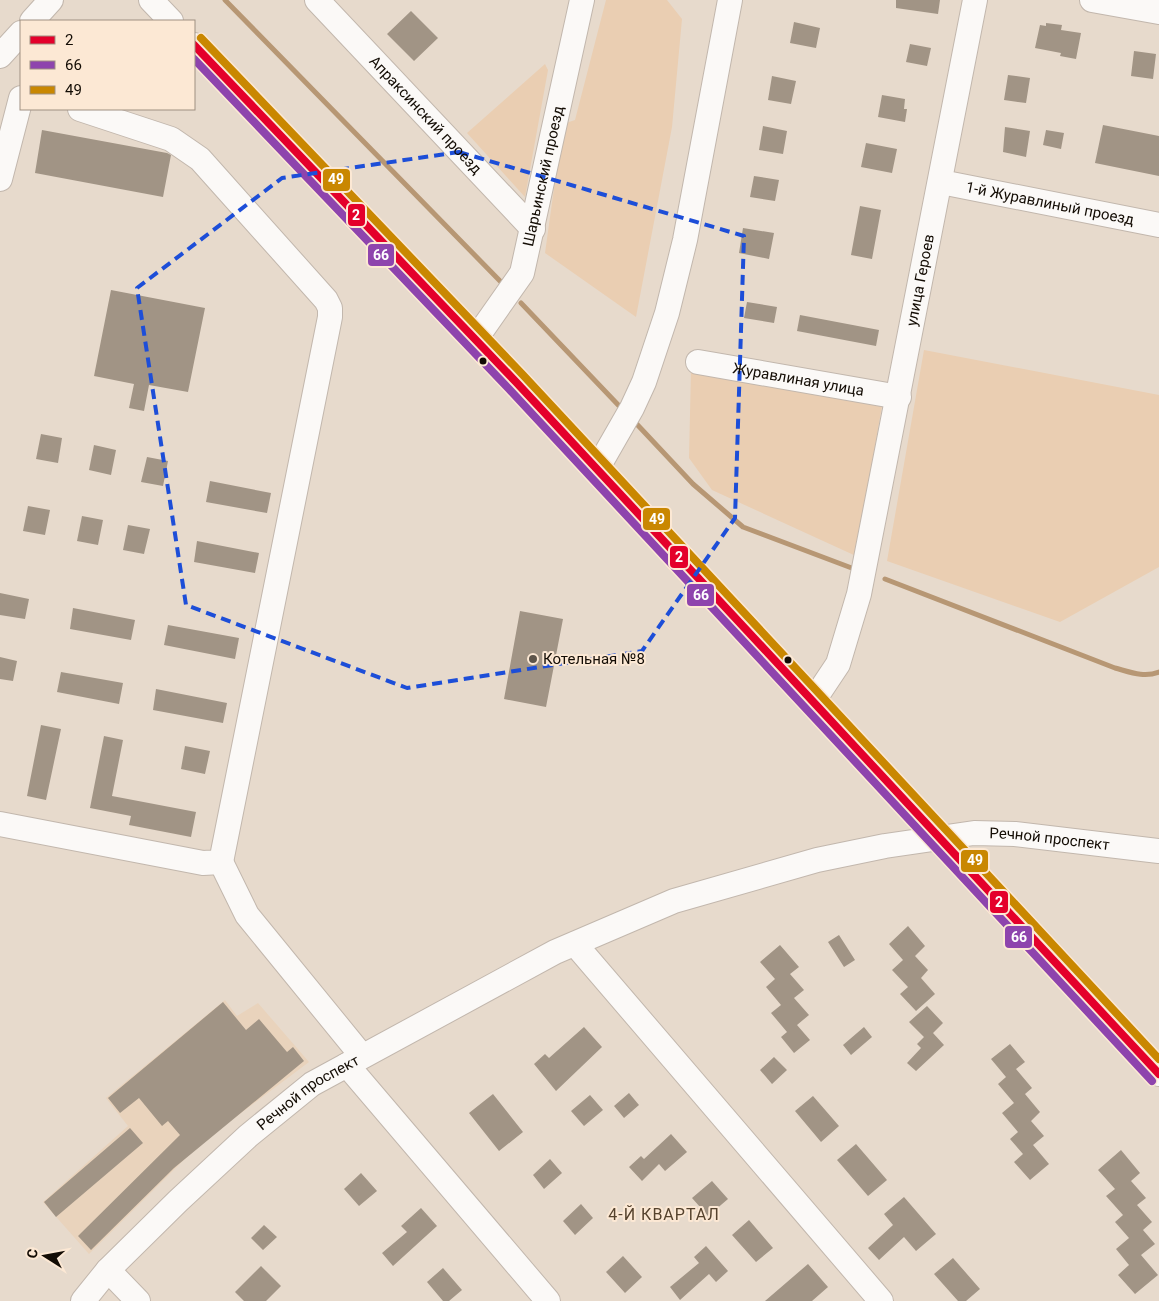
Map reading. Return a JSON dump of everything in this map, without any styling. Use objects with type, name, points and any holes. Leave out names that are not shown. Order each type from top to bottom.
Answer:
[{"type":"street","points":[[151,0],[170,20]]},
{"type":"street","name":"Апраксинский проезд","points":[[316,0],[533,229]]},
{"type":"street","name":"Шарьинский проезд","points":[[475,340],[522,273],[582,0]]},
{"type":"street","points":[[597,468],[628,416],[644,382],[667,313],[685,240],[730,0]]},
{"type":"street","name":"улица Героев","points":[[814,700],[838,664],[859,594],[941,182],[975,0]]},
{"type":"street","points":[[1092,0],[1159,12]]},
{"type":"street","points":[[33,20],[48,8]]},
{"type":"street","points":[[0,56],[20,34]]},
{"type":"street","points":[[195,46],[597,468],[1159,1074]]},
{"type":"street","points":[[0,179],[20,102]]},
{"type":"street","points":[[83,110],[171,139],[200,159],[326,300],[330,308],[328,327],[221,862],[247,915],[355,1061],[548,1301]]},
{"type":"street","name":"1-й Журавлиный проезд","points":[[941,182],[1159,225]]},
{"type":"street","name":"Журавлиная улица","points":[[698,362],[899,397]]},
{"type":"street","points":[[0,824],[204,863],[221,862]]},
{"type":"street","name":"Речной проспект","points":[[83,1301],[108,1270],[248,1136],[312,1084],[547,956],[674,901],[817,860],[940,836],[974,832],[1015,834],[1159,851]]},
{"type":"street","points":[[575,944],[881,1301]]},
{"type":"street","points":[[108,1270],[138,1301]]},
{"type":"highlighted area","points":[[459,152],[744,236],[735,518],[642,651],[407,688],[186,605],[137,288],[282,178]]},
{"type":"shaded area","points":[[606,0],[667,0],[682,19],[672,127],[636,317],[545,253],[563,124],[575,120]]},
{"type":"shaded area","points":[[545,64],[548,70],[525,197],[467,133]]},
{"type":"shaded area","points":[[924,350],[1159,395],[1159,567],[1060,622],[887,561]]},
{"type":"shaded area","points":[[691,370],[883,400],[856,556],[712,490],[689,458]]},
{"type":"shaded area","points":[[225,1000],[237,1016],[258,1003],[309,1062],[201,1143],[89,1254],[43,1202],[128,1126],[106,1098]]},
{"type":"building","points":[[896,0],[940,0],[938,14],[896,8]]},
{"type":"building","points":[[411,11],[438,38],[414,61],[387,34]]},
{"type":"building","points":[[794,22],[820,28],[816,48],[790,43]]},
{"type":"building","points":[[1046,23],[1062,25],[1061,30],[1081,33],[1076,59],[1060,56],[1061,53],[1035,48],[1040,25],[1046,26]]},
{"type":"building","points":[[910,44],[931,48],[927,66],[906,62]]},
{"type":"building","points":[[1134,51],[1156,54],[1153,79],[1131,76]]},
{"type":"building","points":[[1008,75],[1030,78],[1026,103],[1004,100]]},
{"type":"building","points":[[772,76],[796,81],[791,104],[768,100]]},
{"type":"building","points":[[882,95],[905,99],[904,109],[907,109],[905,122],[878,117]]},
{"type":"building","points":[[1103,125],[1159,136],[1159,176],[1095,163]]},
{"type":"building","points":[[763,126],[787,131],[783,154],[759,150]]},
{"type":"building","points":[[1005,127],[1030,131],[1026,157],[1003,152]]},
{"type":"building","points":[[42,130],[171,155],[163,197],[35,173]]},
{"type":"building","points":[[1046,130],[1064,133],[1061,149],[1043,145]]},
{"type":"building","points":[[866,143],[897,149],[892,173],[861,167]]},
{"type":"building","points":[[754,176],[779,180],[775,201],[750,197]]},
{"type":"building","points":[[860,206],[881,210],[872,259],[851,255]]},
{"type":"building","points":[[743,228],[774,233],[769,259],[739,253]]},
{"type":"building","points":[[111,290],[205,308],[188,392],[149,385],[144,411],[129,408],[134,384],[94,376]]},
{"type":"building","points":[[747,302],[777,307],[774,323],[744,318]]},
{"type":"building","points":[[800,315],[879,330],[876,346],[797,331]]},
{"type":"building","points":[[41,434],[62,438],[58,463],[36,459]]},
{"type":"building","points":[[94,445],[116,450],[111,475],[89,470]]},
{"type":"building","points":[[147,457],[168,461],[163,486],[141,482]]},
{"type":"building","points":[[210,481],[271,493],[267,513],[206,502]]},
{"type":"building","points":[[28,506],[50,510],[45,535],[23,531]]},
{"type":"building","points":[[82,516],[103,520],[98,545],[77,541]]},
{"type":"building","points":[[128,525],[150,529],[144,554],[123,550]]},
{"type":"building","points":[[197,541],[259,553],[255,573],[194,562]]},
{"type":"building","points":[[0,593],[29,599],[25,619],[0,615]]},
{"type":"building","points":[[73,608],[135,620],[131,640],[70,629]]},
{"type":"building","name":"Котельная №8","points":[[520,611],[563,619],[546,707],[504,699]]},
{"type":"building","points":[[168,625],[239,638],[235,659],[164,645]]},
{"type":"building","points":[[0,657],[17,661],[13,681],[0,679]]},
{"type":"building","points":[[61,672],[123,683],[119,704],[57,692]]},
{"type":"building","points":[[156,689],[227,703],[223,723],[153,710]]},
{"type":"building","points":[[41,725],[61,729],[46,800],[27,796]]},
{"type":"building","points":[[104,736],[123,740],[112,796],[196,812],[191,837],[129,825],[131,816],[90,808]]},
{"type":"building","points":[[185,746],[210,751],[205,774],[181,769]]},
{"type":"building","points":[[908,926],[925,946],[915,956],[928,970],[921,978],[935,994],[916,1011],[900,994],[908,987],[892,970],[903,960],[889,944]]},
{"type":"building","points":[[839,935],[855,960],[844,967],[828,942]]},
{"type":"building","points":[[780,945],[799,967],[790,974],[804,990],[794,998],[809,1015],[797,1025],[810,1040],[794,1053],[781,1037],[787,1032],[771,1013],[781,1005],[766,987],[775,979],[760,962]]},
{"type":"building","points":[[223,1002],[246,1030],[259,1019],[287,1052],[293,1047],[304,1061],[174,1168],[91,1250],[78,1236],[180,1135],[168,1121],[162,1126],[139,1098],[120,1113],[108,1098]]},
{"type":"building","points":[[927,1006],[943,1023],[933,1033],[944,1045],[916,1071],[907,1063],[921,1048],[917,1044],[924,1037],[909,1022]]},
{"type":"building","points":[[584,1027],[602,1047],[556,1091],[534,1064],[545,1054],[549,1058]]},
{"type":"building","points":[[864,1027],[872,1037],[851,1055],[843,1045]]},
{"type":"building","points":[[1010,1044],[1025,1062],[1016,1069],[1032,1088],[1025,1094],[1040,1112],[1031,1121],[1044,1136],[1033,1145],[1049,1164],[1030,1180],[1014,1162],[1023,1154],[1010,1139],[1018,1132],[1002,1113],[1014,1103],[998,1084],[1006,1077],[991,1059]]},
{"type":"building","points":[[774,1057],[787,1070],[772,1084],[760,1070]]},
{"type":"building","points":[[629,1093],[639,1105],[624,1118],[614,1106]]},
{"type":"building","points":[[493,1094],[523,1132],[499,1151],[469,1113]]},
{"type":"building","points":[[590,1095],[603,1110],[584,1126],[571,1111]]},
{"type":"building","points":[[813,1096],[839,1126],[821,1142],[795,1111]]},
{"type":"building","points":[[130,1128],[143,1143],[56,1217],[44,1202]]},
{"type":"building","points":[[671,1134],[687,1152],[665,1171],[659,1164],[642,1181],[629,1167],[641,1156],[644,1159]]},
{"type":"building","points":[[856,1144],[887,1180],[868,1196],[837,1160]]},
{"type":"building","points":[[1121,1150],[1140,1173],[1131,1181],[1146,1198],[1137,1205],[1152,1222],[1143,1230],[1155,1244],[1141,1255],[1158,1275],[1135,1294],[1118,1275],[1129,1265],[1116,1249],[1129,1238],[1115,1222],[1123,1215],[1106,1196],[1115,1189],[1098,1170]]},
{"type":"building","points":[[550,1159],[562,1173],[544,1189],[533,1175]]},
{"type":"building","points":[[361,1173],[377,1191],[359,1206],[344,1189]]},
{"type":"building","points":[[712,1181],[728,1199],[708,1216],[692,1198]]},
{"type":"building","points":[[904,1197],[936,1234],[916,1251],[904,1237],[879,1260],[868,1248],[893,1225],[884,1214]]},
{"type":"building","points":[[581,1204],[593,1218],[575,1235],[563,1221]]},
{"type":"building","points":[[421,1208],[437,1226],[393,1266],[382,1253],[407,1232],[401,1226]]},
{"type":"building","points":[[749,1220],[773,1248],[756,1262],[732,1235]]},
{"type":"building","points":[[264,1225],[277,1237],[263,1250],[251,1238]]},
{"type":"building","points":[[706,1246],[728,1271],[716,1282],[709,1274],[680,1300],[670,1287],[699,1263],[694,1257]]},
{"type":"building","points":[[623,1256],[642,1277],[625,1293],[606,1272]]},
{"type":"building","points":[[953,1258],[980,1289],[966,1301],[958,1301],[934,1274]]},
{"type":"building","points":[[808,1264],[828,1287],[812,1301],[765,1301]]},
{"type":"building","points":[[261,1266],[281,1286],[266,1301],[244,1301],[235,1292]]},
{"type":"building","points":[[443,1268],[462,1290],[449,1301],[443,1301],[427,1282]]},
{"type":"waterway","points":[[225,0],[501,282]]},
{"type":"waterway","points":[[521,303],[624,411]]},
{"type":"waterway","points":[[632,419],[693,484],[743,527],[857,570]]},
{"type":"waterway","points":[[885,579],[1115,668],[1142,674],[1159,672]]},
{"type":"transit line","name":"49","points":[[201,38],[523,375],[1159,1059]]},
{"type":"transit line","name":"2","points":[[195,46],[516,382],[1159,1074]]},
{"type":"transit line","name":"66","points":[[195,60],[509,389],[1152,1081]]},
{"type":"place","name":"Котельная №8","points":[[533,659]]},
{"type":"district","name":"4-Й КВАРТАЛ","points":[[664,1214]]}]
